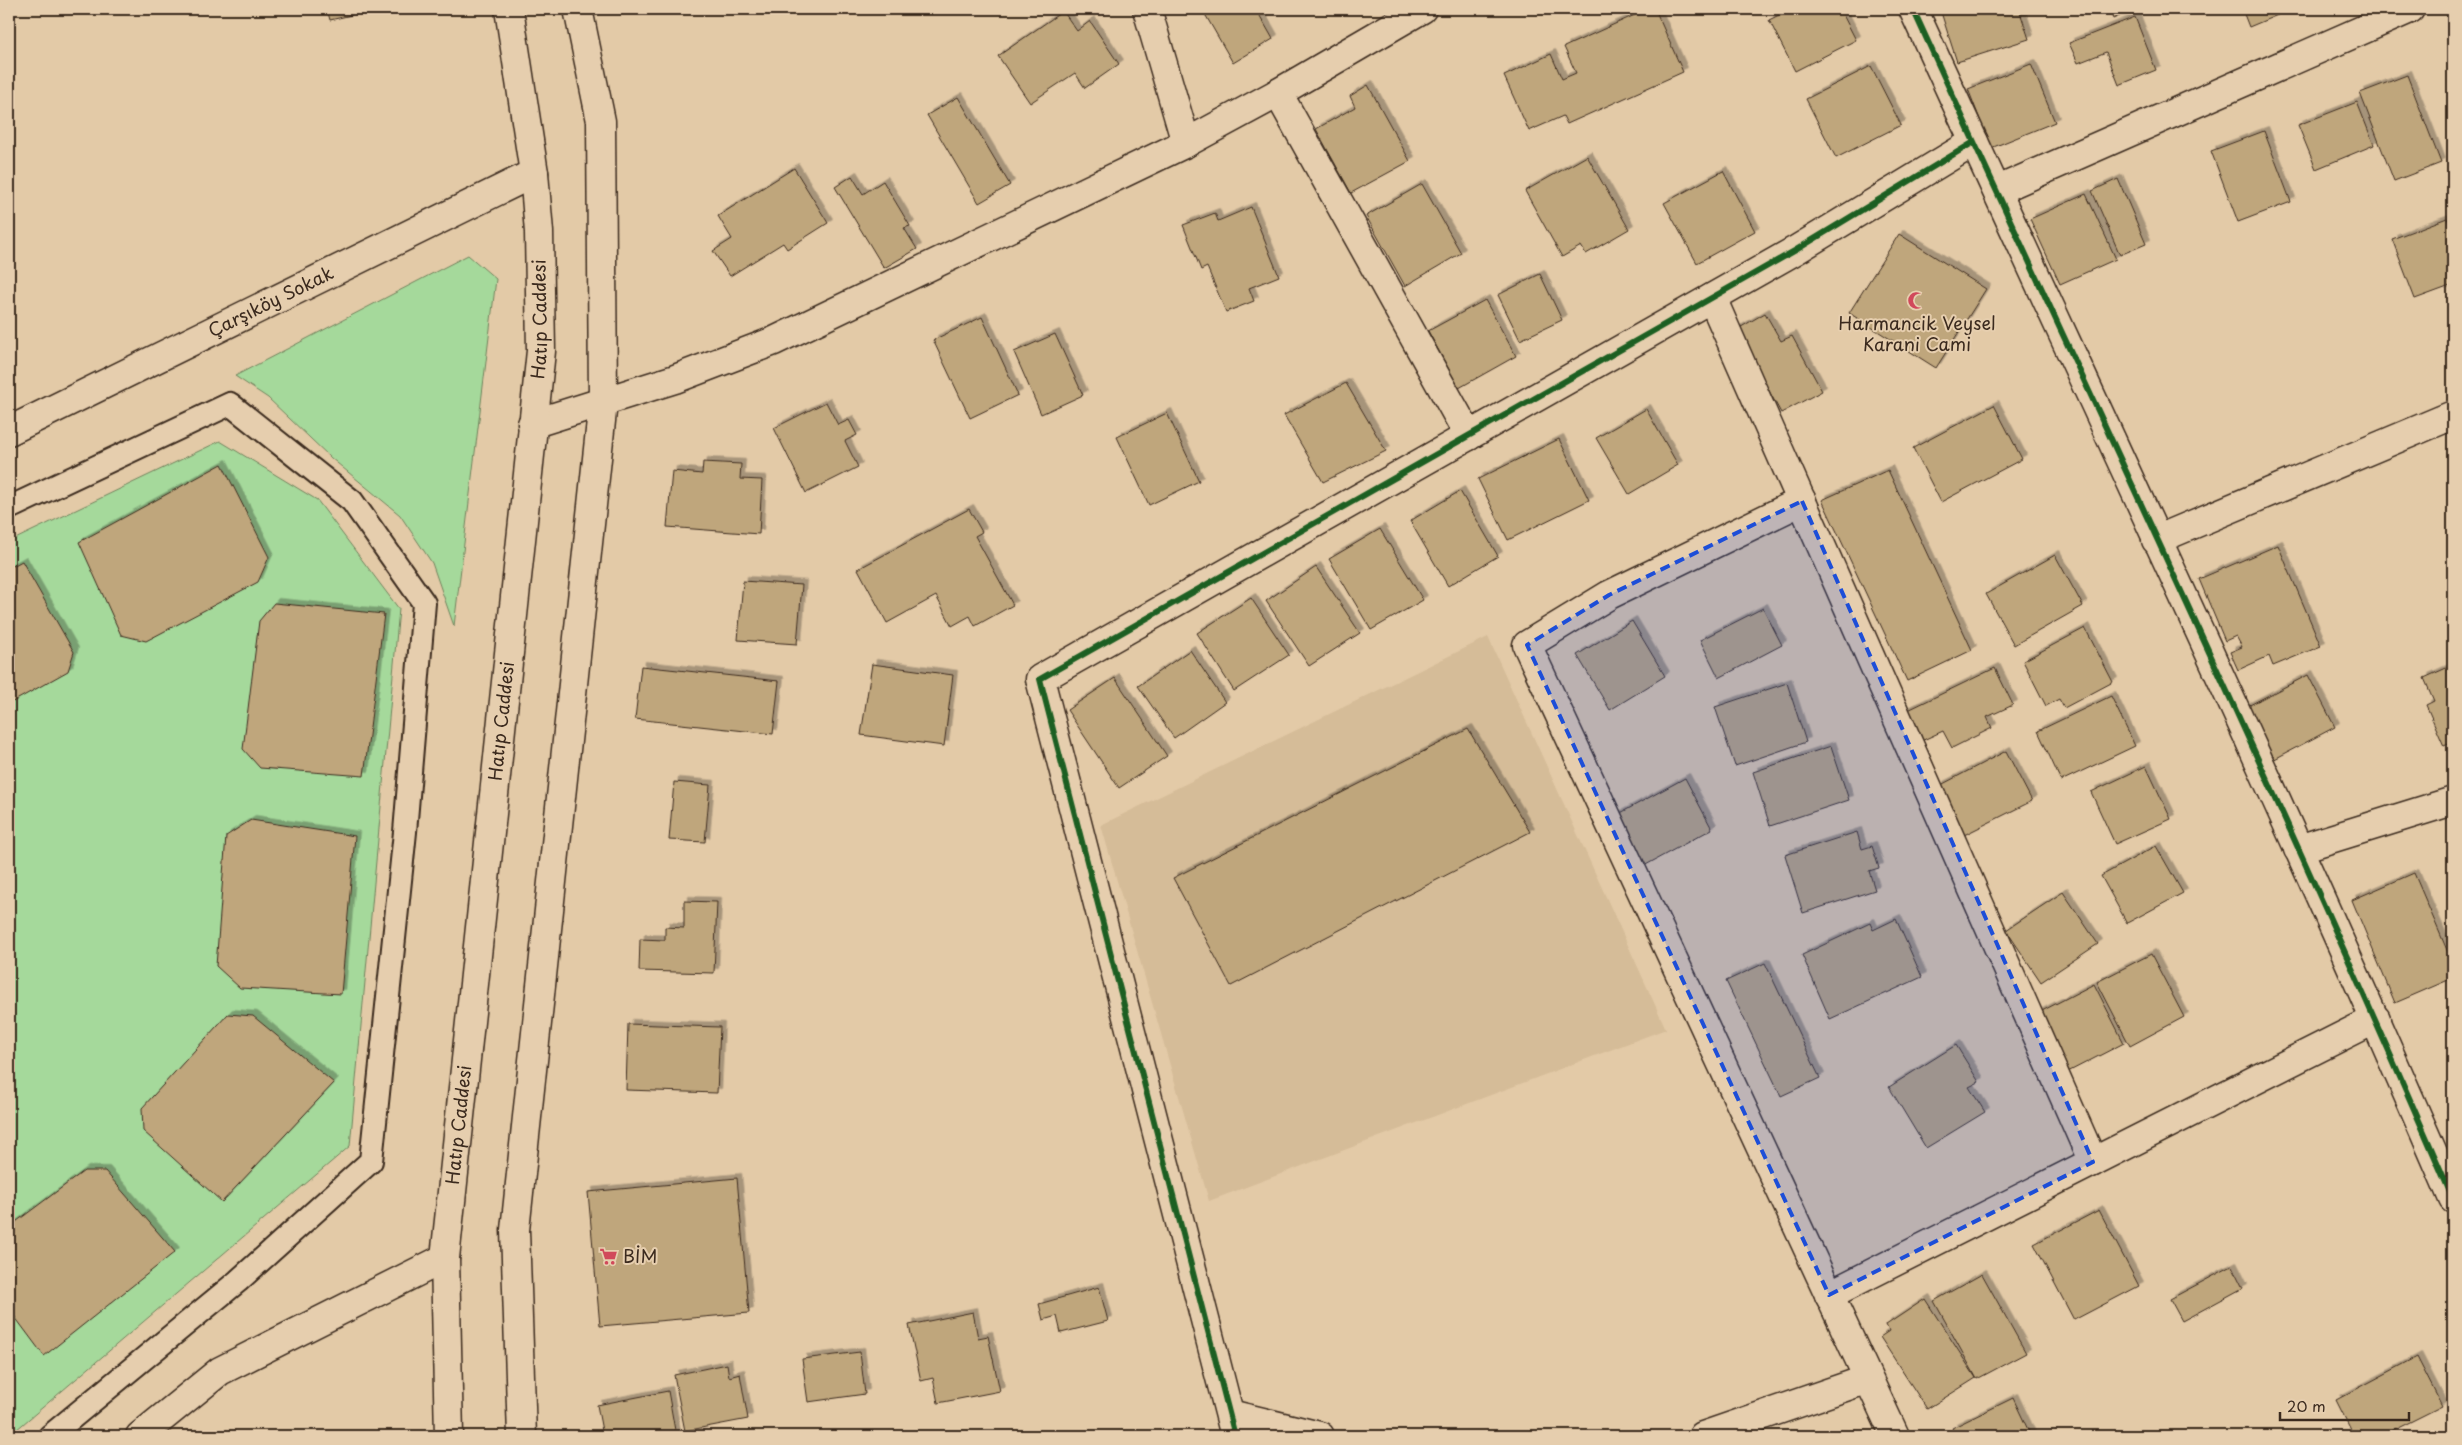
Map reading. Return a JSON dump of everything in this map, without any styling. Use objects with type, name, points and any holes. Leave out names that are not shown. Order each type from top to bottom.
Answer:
[{"type":"street","name":"Hatıp Caddesi","points":[[449,1436],[445,1258],[541,351],[539,232],[534,173],[509,9]]},
{"type":"street","points":[[522,1436],[515,1230],[602,402],[601,121],[578,9]]},
{"type":"street","points":[[1147,9],[1186,143]]},
{"type":"street","points":[[532,424],[675,379],[774,341],[1186,143],[1278,93],[1422,9]]},
{"type":"street","points":[[1913,9],[1998,190],[2376,1019],[2453,1199]]},
{"type":"street","points":[[1998,190],[2410,9]]},
{"type":"street","points":[[1278,93],[1469,436]]},
{"type":"street","points":[[1320,1436],[1232,1425],[1040,679],[1712,298],[1974,142]]},
{"type":"street","name":"Çarşıköy Sokak","points":[[9,431],[534,173]]},
{"type":"street","points":[[1712,298],[2093,1162]]},
{"type":"street","points":[[2156,540],[2453,415]]},
{"type":"street","points":[[1802,501],[1609,595],[1527,645],[1895,1436]]},
{"type":"street","points":[[2298,849],[2453,801]]},
{"type":"street","points":[[1829,1296],[2376,1019]]},
{"type":"street","points":[[140,1436],[220,1371],[445,1258]]},
{"type":"street","points":[[1703,1436],[1868,1379]]},
{"type":"lane","points":[[9,508],[230,404],[352,501],[424,602],[405,832],[371,1161],[238,1281],[50,1436]]},
{"type":"highlighted area","points":[[1802,501],[2093,1162],[1829,1295],[1527,645],[1609,595]]},
{"type":"shaded area","points":[[1488,637],[1666,1029],[1209,1201],[1101,825]]},
{"type":"green space","points":[[468,255],[496,279],[454,626],[432,563],[400,515],[331,458],[268,398],[235,376]]},
{"type":"green space","points":[[220,441],[317,500],[399,609],[350,1146],[9,1436],[9,542]]},
{"type":"building","points":[[327,9],[377,9],[330,20]]},
{"type":"building","points":[[1202,9],[1256,9],[1273,39],[1233,63]]},
{"type":"building","points":[[1648,9],[1655,9],[1683,72],[1567,124],[1563,116],[1529,131],[1504,76],[1551,54],[1562,79],[1576,73],[1564,47]]},
{"type":"building","points":[[1791,9],[1840,9],[1856,40],[1795,71],[1769,20]]},
{"type":"building","points":[[1940,9],[2019,9],[2029,39],[1957,62]]},
{"type":"building","points":[[2109,9],[2133,9],[2133,10],[2113,19]]},
{"type":"building","points":[[2242,9],[2292,9],[2249,27]]},
{"type":"building","points":[[1063,11],[1077,31],[1090,21],[1119,64],[1085,88],[1075,73],[1030,103],[998,56]]},
{"type":"building","points":[[2135,17],[2156,70],[2119,85],[2106,52],[2078,63],[2069,43]]},
{"type":"building","points":[[2031,64],[2055,122],[1991,148],[1968,89]]},
{"type":"building","points":[[1871,66],[1901,125],[1836,158],[1806,99]]},
{"type":"building","points":[[2407,75],[2441,163],[2394,181],[2360,93]]},
{"type":"building","points":[[1368,85],[1410,161],[1351,193],[1316,129],[1355,107],[1350,96]]},
{"type":"building","points":[[958,97],[1010,185],[979,203],[927,115]]},
{"type":"building","points":[[2357,102],[2374,145],[2316,169],[2298,125]]},
{"type":"building","points":[[2264,131],[2291,202],[2238,222],[2211,151]]},
{"type":"building","points":[[1587,156],[1629,229],[1586,254],[1581,246],[1562,257],[1525,191]]},
{"type":"building","points":[[794,168],[828,223],[787,249],[783,243],[730,276],[713,251],[732,239],[718,216]]},
{"type":"building","points":[[1723,171],[1755,231],[1697,263],[1664,203]]},
{"type":"building","points":[[852,176],[863,194],[883,181],[910,226],[904,228],[917,249],[884,268],[835,187]]},
{"type":"building","points":[[2118,179],[2146,244],[2120,255],[2092,191]]},
{"type":"building","points":[[1422,184],[1461,253],[1405,286],[1366,216]]},
{"type":"building","points":[[2086,194],[2116,259],[2060,284],[2030,219]]},
{"type":"building","points":[[1251,207],[1279,276],[1249,288],[1254,301],[1226,312],[1207,267],[1201,270],[1183,225],[1215,213],[1218,221]]},
{"type":"building","points":[[2447,218],[2453,232],[2453,285],[2415,299],[2392,239]]},
{"type":"building","name":"Harmancik Veysel Karani Cami","points":[[1899,234],[1986,289],[1936,368],[1849,313]]},
{"type":"building","points":[[1540,274],[1562,320],[1520,340],[1498,295]]},
{"type":"building","points":[[1485,300],[1516,356],[1459,388],[1428,331]]},
{"type":"building","points":[[1765,313],[1781,341],[1792,336],[1822,391],[1781,413],[1736,330]]},
{"type":"building","points":[[982,317],[1018,395],[970,418],[933,340]]},
{"type":"building","points":[[1055,334],[1083,395],[1041,414],[1014,352]]},
{"type":"building","points":[[1346,383],[1386,451],[1323,482],[1284,415]]},
{"type":"building","points":[[826,402],[838,425],[849,420],[857,435],[845,441],[858,467],[806,493],[774,428]]},
{"type":"building","points":[[1994,405],[2022,459],[1941,502],[1913,448]]},
{"type":"building","points":[[1646,409],[1678,465],[1629,494],[1596,438]]},
{"type":"building","points":[[1167,413],[1199,481],[1149,505],[1117,437]]},
{"type":"building","points":[[1559,439],[1589,500],[1508,540],[1478,479]]},
{"type":"building","points":[[703,462],[741,464],[740,479],[762,480],[759,534],[667,527],[672,471],[702,474]]},
{"type":"building","points":[[222,464],[269,557],[258,582],[146,641],[121,635],[79,542]]},
{"type":"building","points":[[1888,470],[1972,650],[1907,681],[1822,500]]},
{"type":"building","points":[[1460,491],[1498,556],[1448,586],[1410,521]]},
{"type":"building","points":[[969,509],[982,532],[975,536],[1013,605],[975,626],[970,616],[952,626],[936,596],[887,623],[858,569]]},
{"type":"building","points":[[1380,529],[1423,600],[1371,630],[1329,559]]},
{"type":"building","points":[[2278,545],[2321,646],[2273,666],[2269,656],[2238,670],[2230,652],[2242,647],[2236,636],[2225,641],[2199,579]]},
{"type":"building","points":[[2055,555],[2083,606],[2014,645],[1986,594]]},
{"type":"building","points":[[22,561],[74,652],[68,671],[9,704],[9,568]]},
{"type":"building","points":[[1316,567],[1360,633],[1309,666],[1266,601]]},
{"type":"building","points":[[743,581],[802,585],[797,644],[738,640]]},
{"type":"building","points":[[1251,598],[1289,655],[1234,691],[1197,633]]},
{"type":"building","points":[[274,603],[384,614],[364,776],[260,768],[243,749],[259,621]]},
{"type":"building","points":[[1763,608],[1782,645],[1719,678],[1700,640]]},
{"type":"building","points":[[1632,621],[1665,676],[1610,710],[1577,655]]},
{"type":"building","points":[[2085,628],[2113,682],[2064,708],[2059,699],[2046,706],[2023,661]]},
{"type":"building","points":[[1190,650],[1225,702],[1174,738],[1138,686]]},
{"type":"building","points":[[872,664],[953,675],[944,746],[861,735]]},
{"type":"building","points":[[2453,665],[2453,742],[2444,746],[2426,705],[2434,701],[2424,678]]},
{"type":"building","points":[[641,666],[779,681],[773,734],[635,719]]},
{"type":"building","points":[[1995,668],[2013,705],[1987,717],[1992,728],[1952,748],[1943,731],[1919,742],[1904,712]]},
{"type":"building","points":[[2308,675],[2335,727],[2267,763],[2240,710]]},
{"type":"building","points":[[1115,678],[1167,756],[1119,788],[1067,710]]},
{"type":"building","points":[[1787,683],[1806,742],[1735,766],[1715,707]]},
{"type":"building","points":[[2111,696],[2135,746],[2061,781],[2038,731]]},
{"type":"building","points":[[1468,729],[1530,832],[1231,986],[1173,878]]},
{"type":"building","points":[[1831,746],[1849,800],[1770,826],[1753,772]]},
{"type":"building","points":[[2006,751],[2032,801],[1964,835],[1939,786]]},
{"type":"building","points":[[2146,766],[2171,819],[2115,844],[2091,792]]},
{"type":"building","points":[[1685,778],[1712,829],[1642,867],[1615,816]]},
{"type":"building","points":[[674,782],[710,785],[705,842],[669,840]]},
{"type":"building","points":[[251,820],[355,836],[341,994],[240,988],[216,966],[226,836]]},
{"type":"building","points":[[1857,832],[1862,849],[1872,846],[1879,868],[1869,871],[1875,890],[1803,913],[1785,855]]},
{"type":"building","points":[[2156,846],[2183,893],[2127,923],[2101,876]]},
{"type":"building","points":[[2414,873],[2453,964],[2453,978],[2395,1003],[2352,900]]},
{"type":"building","points":[[2063,892],[2098,944],[2041,982],[2006,930]]},
{"type":"building","points":[[684,901],[717,902],[714,973],[639,971],[640,939],[665,940],[665,927],[684,928]]},
{"type":"building","points":[[1896,919],[1922,977],[1830,1019],[1802,955],[1870,923],[1873,930]]},
{"type":"building","points":[[2151,954],[2184,1017],[2130,1046],[2097,982]]},
{"type":"building","points":[[1765,963],[1820,1078],[1781,1096],[1726,981]]},
{"type":"building","points":[[2094,984],[2124,1043],[2062,1075],[2038,1013]]},
{"type":"building","points":[[228,1014],[253,1016],[334,1083],[222,1202],[143,1131],[142,1108]]},
{"type":"building","points":[[628,1024],[720,1027],[717,1093],[626,1090]]},
{"type":"building","points":[[1956,1045],[1979,1082],[1969,1087],[1985,1112],[1926,1148],[1889,1087]]},
{"type":"building","points":[[2453,1108],[2453,1125],[2447,1111]]},
{"type":"building","points":[[84,1171],[105,1171],[175,1252],[44,1356],[9,1309],[9,1227]]},
{"type":"building","points":[[737,1178],[749,1313],[600,1326],[588,1192]]},
{"type":"building","points":[[2099,1210],[2139,1286],[2074,1320],[2034,1244]]},
{"type":"building","points":[[2232,1266],[2243,1288],[2182,1321],[2170,1299]]},
{"type":"building","points":[[1982,1274],[2026,1353],[1977,1379],[1934,1301]]},
{"type":"building","points":[[1099,1287],[1108,1321],[1061,1333],[1057,1316],[1043,1320],[1039,1304]]},
{"type":"building","points":[[1925,1299],[1976,1378],[1927,1409],[1880,1337],[1889,1331],[1886,1325]]},
{"type":"building","points":[[973,1312],[978,1338],[988,1336],[1000,1391],[938,1403],[933,1378],[921,1381],[909,1325]]},
{"type":"building","points":[[860,1352],[865,1394],[808,1402],[802,1359]]},
{"type":"building","points":[[2417,1357],[2442,1406],[2382,1436],[2354,1436],[2336,1400]]},
{"type":"building","points":[[727,1364],[729,1377],[740,1374],[748,1419],[685,1431],[674,1375]]},
{"type":"building","points":[[668,1391],[676,1436],[603,1436],[597,1405]]},
{"type":"building","points":[[2013,1398],[2031,1436],[1956,1436],[1952,1428]]},
{"type":"cycle path","points":[[1913,9],[2322,900],[2453,1199]]},
{"type":"cycle path","points":[[1235,1436],[1040,679],[1796,250],[1974,142]]},
{"type":"place","name":"Harmancik Veysel Karani Cami","points":[[1917,301]]},
{"type":"place","name":"BİM","points":[[609,1257]]}]
